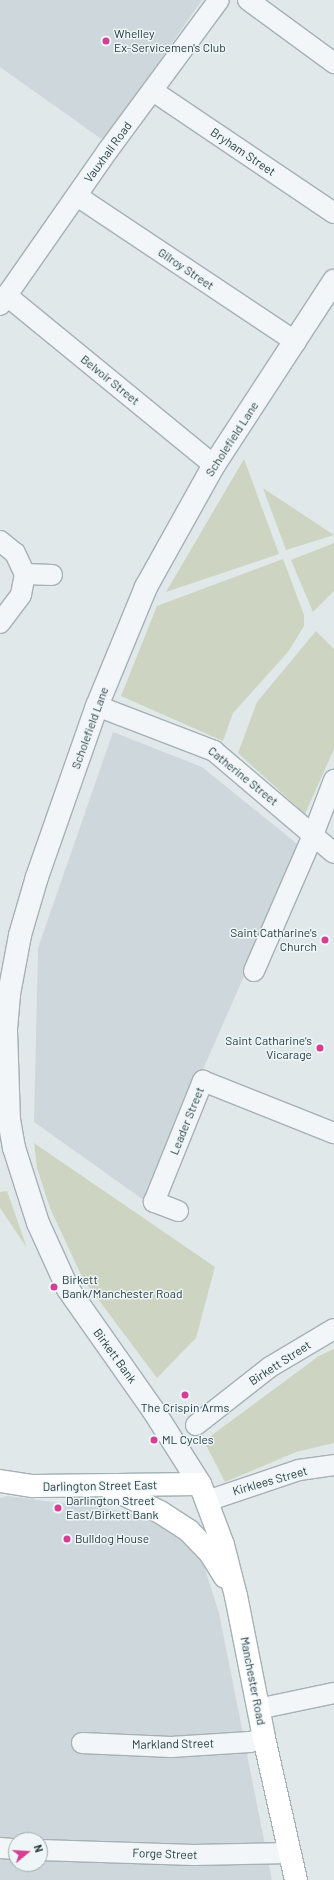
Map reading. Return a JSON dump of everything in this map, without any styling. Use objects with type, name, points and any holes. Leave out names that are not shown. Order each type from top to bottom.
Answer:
[{"type":"highway","name":"Darlington Street East","points":[[0,1481],[33,1486],[106,1486],[203,1492]]},
{"type":"highway","points":[[106,1486],[160,1512],[189,1531],[210,1553],[236,1596]]},
{"type":"highway","name":"Manchester Road","points":[[203,1492],[223,1545],[236,1596],[264,1738],[296,1880]]},
{"type":"street","name":"Vauxhall Road","points":[[3,300],[219,0]]},
{"type":"street","points":[[248,0],[334,63]]},
{"type":"street","name":"Bryham Street","points":[[153,92],[334,213]]},
{"type":"street","name":"Gilroy Street","points":[[77,196],[296,342]]},
{"type":"street","name":"Scholefield Lane","points":[[38,1223],[14,1148],[3,1091],[9,994],[20,935],[37,877],[97,706],[146,587],[214,465],[296,342],[334,281]]},
{"type":"street","name":"Belvoir Street","points":[[3,300],[214,465]]},
{"type":"street","points":[[0,541],[15,553],[25,574],[21,595],[0,623]]},
{"type":"street","points":[[25,574],[52,575]]},
{"type":"street","name":"Catherine Street","points":[[97,706],[214,751],[334,854]]},
{"type":"street","points":[[254,970],[313,835],[334,780]]},
{"type":"street","name":"Leader Street","points":[[178,1211],[154,1202],[203,1081],[334,1133]]},
{"type":"street","name":"Birkett Bank","points":[[38,1223],[68,1289],[153,1410],[203,1492]]},
{"type":"street","name":"Birkett Street","points":[[196,1425],[231,1406],[270,1367],[334,1329]]},
{"type":"street","name":"Kirklees Street","points":[[203,1492],[325,1467]]},
{"type":"street","points":[[258,1709],[334,1693]]},
{"type":"street","name":"Markland Street","points":[[82,1743],[171,1747],[250,1742],[264,1738]]},
{"type":"street","name":"Forge Street","points":[[48,1850],[194,1855],[290,1853]]},
{"type":"shaded area","points":[[0,0],[202,0],[104,141],[0,67]]},
{"type":"shaded area","points":[[113,732],[202,767],[301,847],[145,1201],[34,1122],[38,948]]},
{"type":"shaded area","points":[[7,1496],[116,1510],[164,1524],[200,1553],[219,1613],[272,1880],[0,1880],[0,1498]]},
{"type":"green space","points":[[244,459],[279,554],[166,592]]},
{"type":"green space","points":[[263,488],[334,535],[286,550]]},
{"type":"green space","points":[[334,543],[334,591],[313,612],[291,560]]},
{"type":"green space","points":[[283,559],[304,615],[304,626],[288,652],[233,713],[223,741],[121,696],[157,606]]},
{"type":"green space","points":[[316,631],[334,649],[334,749],[305,814],[238,753],[257,702]]},
{"type":"green space","points":[[34,1143],[215,1267],[196,1338],[157,1378],[83,1279],[50,1208],[37,1168]]},
{"type":"green space","points":[[7,1191],[27,1248],[0,1208],[0,1192]]},
{"type":"green space","points":[[334,1349],[334,1443],[296,1452],[225,1482],[204,1441],[319,1356]]},
{"type":"place","name":"Whelley Ex-Servicemen's Club","points":[[106,41]]},
{"type":"place","name":"Saint Catharine's Church","points":[[325,940]]},
{"type":"place","name":"Saint Catharine's Vicarage","points":[[320,1048]]},
{"type":"place","name":"Birkett Bank/Manchester Road","points":[[54,1287]]},
{"type":"place","name":"The Crispin Arms","points":[[185,1395]]},
{"type":"place","name":"ML Cycles","points":[[154,1440]]},
{"type":"place","name":"Darlington Street East/Birkett Bank","points":[[58,1508]]},
{"type":"place","name":"Bulldog House","points":[[67,1539]]}]
